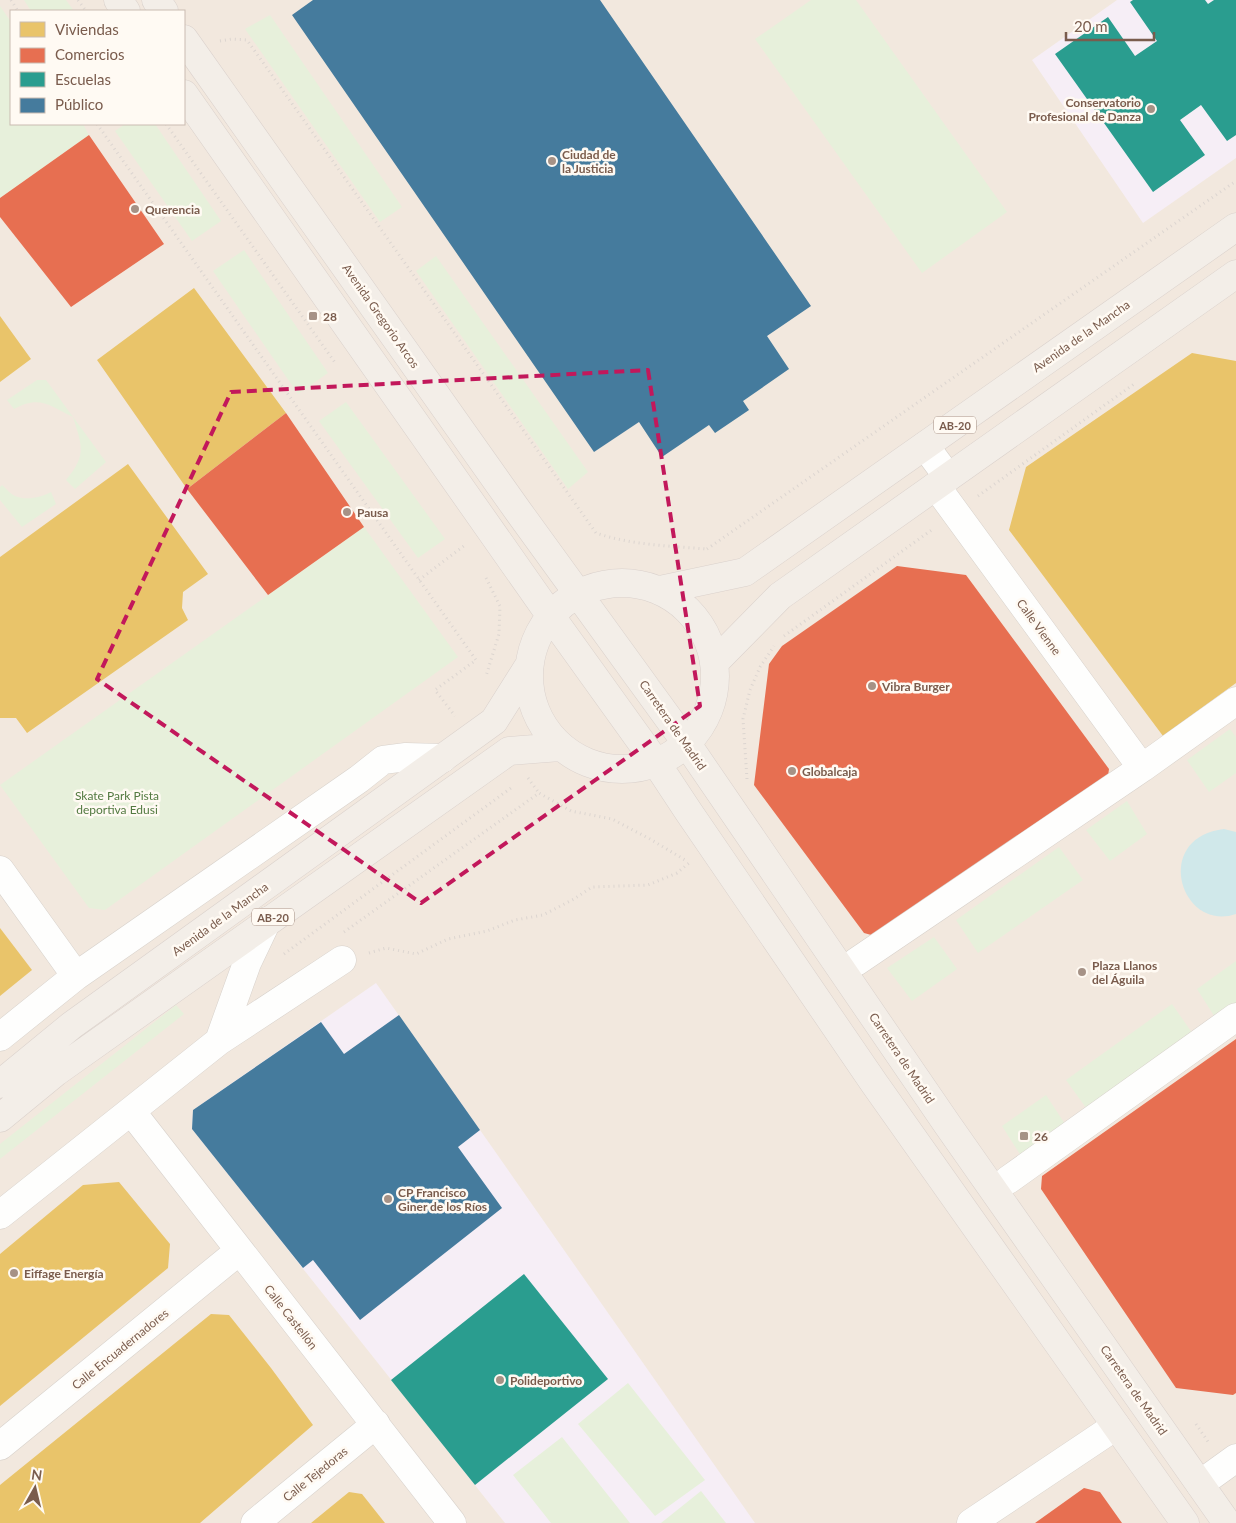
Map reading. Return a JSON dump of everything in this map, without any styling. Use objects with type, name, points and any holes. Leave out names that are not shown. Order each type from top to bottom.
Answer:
[{"type":"main road","name":"Avenida Gregorio Arcos","points":[[185,40],[578,592]]},
{"type":"main road","points":[[185,95],[657,764],[874,1083],[1184,1523]]},
{"type":"main road","name":"Avenida de la Mancha","points":[[0,1084],[72,1025],[494,721],[528,667],[535,639],[550,615],[578,592],[619,582],[660,590],[745,572],[925,446],[1233,236]]},
{"type":"main road","points":[[716,662],[780,596],[1236,274]]},
{"type":"main road","name":"Avenida de la Mancha","points":[[528,667],[534,711],[560,747],[589,765],[623,770],[657,764],[687,744],[712,706],[716,662],[697,618],[660,590]]},
{"type":"main road","name":"Carretera de Madrid","points":[[578,592],[687,744],[947,1124],[1227,1523]]},
{"type":"main road","points":[[509,751],[560,747]]},
{"type":"main road","name":"AB-20","points":[[0,1118],[56,1072],[509,751]]},
{"type":"street","points":[[925,446],[942,481]]},
{"type":"street","name":"Calle Vienne","points":[[942,481],[1142,768]]},
{"type":"street","points":[[856,962],[1142,768],[1236,701]]},
{"type":"street","points":[[0,1037],[76,976],[359,779],[383,760],[406,757],[443,758]]},
{"type":"street","points":[[0,870],[76,976]]},
{"type":"street","points":[[220,1041],[246,963],[267,922]]},
{"type":"street","points":[[0,1215],[220,1041],[342,960]]},
{"type":"street","points":[[1008,1180],[1236,1017]]},
{"type":"street","name":"Calle Castellón","points":[[130,1111],[452,1523]]},
{"type":"street","name":"Calle Encuadernadores","points":[[0,1446],[239,1252]]},
{"type":"street","name":"Calle Tejedoras","points":[[255,1523],[376,1424]]},
{"type":"street","points":[[971,1523],[1116,1426]]},
{"type":"street","points":[[1200,1484],[1236,1458]]},
{"type":"path","points":[[218,42],[232,39],[247,40],[596,533],[610,538],[656,545],[706,549]]},
{"type":"path","points":[[100,125],[476,660],[435,690],[472,737]]},
{"type":"path","points":[[167,125],[339,369]]},
{"type":"path","points":[[464,546],[469,553]]},
{"type":"path","points":[[484,684],[499,634],[500,606],[485,575]]},
{"type":"path","points":[[509,751],[539,794]]},
{"type":"path","points":[[342,960],[386,948],[416,954],[448,940],[487,931],[515,920],[543,915],[592,887],[648,885],[677,873],[690,863]]},
{"type":"highlighted area","points":[[648,370],[700,706],[421,903],[97,679],[231,392]]},
{"type":"shaded area","points":[[0,0],[1236,0],[1236,1523],[0,1523]]},
{"type":"shaded area","name":"Conservatorio Profesional de Danza","points":[[1117,0],[1236,0],[1236,158],[1143,223],[1032,60]]},
{"type":"shaded area","name":"CP Francisco Giner de los Ríos","points":[[376,983],[755,1523],[505,1523],[192,1129],[193,1110]]},
{"type":"green space","points":[[24,0],[66,0],[73,10],[30,10]]},
{"type":"green space","points":[[811,0],[856,0],[1007,212],[922,273],[755,39]]},
{"type":"green space","points":[[0,6],[10,21],[10,125],[84,125],[89,135],[0,198]]},
{"type":"green space","points":[[270,15],[402,207],[380,222],[245,29]]},
{"type":"green space","points":[[124,125],[156,125],[221,221],[192,241],[115,131]]},
{"type":"green space","points":[[244,250],[328,373],[298,394],[213,271]]},
{"type":"green space","points":[[436,256],[588,472],[568,489],[416,271]]},
{"type":"green space","points":[[37,380],[46,380],[106,462],[75,489],[66,480],[77,464],[81,450],[73,417],[44,403],[37,402],[14,409],[7,400]]},
{"type":"green space","points":[[346,402],[445,539],[418,558],[319,421]]},
{"type":"green space","points":[[2,485],[13,495],[24,498],[39,497],[51,492],[56,504],[22,527],[0,500],[0,487]]},
{"type":"green space","name":"Skate Park Pista deportiva Edusi","points":[[364,527],[458,657],[105,910],[89,908],[0,785]]},
{"type":"green space","points":[[1230,729],[1236,737],[1236,773],[1209,792],[1187,760]]},
{"type":"green space","points":[[1127,801],[1147,834],[1110,861],[1086,830]]},
{"type":"green space","points":[[1059,847],[1083,880],[978,953],[956,920]]},
{"type":"green space","points":[[934,937],[957,969],[912,1001],[887,968]]},
{"type":"green space","points":[[1236,961],[1236,1009],[1218,1022],[1197,989]]},
{"type":"green space","points":[[1172,1004],[1195,1037],[1089,1112],[1066,1080]]},
{"type":"green space","points":[[176,1005],[184,1014],[0,1159],[0,1144]]},
{"type":"green space","points":[[1046,1095],[1067,1127],[1023,1159],[1002,1126]]},
{"type":"green space","points":[[628,1383],[705,1480],[655,1516],[578,1424]]},
{"type":"green space","points":[[562,1437],[630,1523],[551,1523],[513,1475]]},
{"type":"green space","points":[[701,1491],[726,1523],[661,1523]]},
{"type":"water","points":[[1224,829],[1236,832],[1236,914],[1217,916],[1201,910],[1189,898],[1182,882],[1181,865],[1187,849],[1201,836]]},
{"type":"building: Viviendas","points":[[194,288],[286,413],[187,489],[97,360]]},
{"type":"building: Viviendas","points":[[0,316],[31,359],[0,382]]},
{"type":"building: Viviendas","points":[[1192,353],[1236,361],[1236,683],[1163,736],[1009,530],[1026,467]]},
{"type":"building: Viviendas","points":[[128,464],[208,574],[183,592],[182,608],[188,620],[27,733],[16,718],[0,718],[0,557]]},
{"type":"building: Viviendas","points":[[0,928],[32,970],[0,996]]},
{"type":"building: Viviendas","points":[[119,1182],[170,1244],[168,1268],[0,1406],[0,1254],[83,1185]]},
{"type":"building: Viviendas","points":[[211,1314],[229,1315],[313,1425],[200,1523],[0,1523],[0,1485]]},
{"type":"building: Viviendas","points":[[349,1492],[362,1494],[385,1523],[311,1523]]},
{"type":"building: Comercios","points":[[89,135],[164,244],[71,307],[0,217],[0,198]]},
{"type":"building: Comercios","points":[[286,413],[364,527],[268,595],[187,489]]},
{"type":"building: Comercios","points":[[897,566],[966,575],[1109,769],[1107,783],[875,936],[864,933],[754,785],[769,664],[782,646]]},
{"type":"building: Comercios","points":[[1236,1039],[1236,1393],[1233,1395],[1176,1388],[1041,1189],[1042,1176]]},
{"type":"building: Comercios","points":[[1084,1488],[1100,1492],[1122,1523],[1035,1523]]},
{"type":"building: Escuelas","name":"Conservatorio Profesional de Danza","points":[[1133,0],[1205,0],[1208,4],[1214,0],[1236,0],[1236,135],[1227,141],[1201,105],[1180,120],[1205,155],[1153,192],[1055,54],[1108,17],[1135,56],[1157,41],[1130,2]]},
{"type":"building: Escuelas","name":"Polideportivo","points":[[524,1274],[608,1379],[475,1485],[391,1380]]},
{"type":"building: Público","name":"Ciudad de la Justicia","points":[[313,0],[600,0],[811,306],[767,336],[789,369],[743,401],[749,410],[715,433],[709,425],[662,457],[639,422],[594,452],[292,15]]},
{"type":"building: Público","points":[[399,1015],[480,1130],[458,1147],[502,1208],[360,1320],[313,1260],[303,1268],[192,1129],[193,1110],[321,1022],[344,1054]]},
{"type":"place","name":"Conservatorio Profesional de Danza","points":[[1151,109]]},
{"type":"place","name":"Ciudad de la Justicia","points":[[552,161]]},
{"type":"place","name":"Querencia","points":[[135,209]]},
{"type":"place","name":"28","points":[[313,316]]},
{"type":"place","name":"Pausa","points":[[347,512]]},
{"type":"place","name":"Vibra Burger","points":[[872,686]]},
{"type":"place","name":"Globalcaja","points":[[792,771]]},
{"type":"place","name":"Plaza Llanos del Águila","points":[[1082,972]]},
{"type":"place","name":"26","points":[[1024,1136]]},
{"type":"place","name":"CP Francisco Giner de los Ríos","points":[[388,1199]]},
{"type":"place","name":"Eiffage Energía","points":[[14,1273]]},
{"type":"place","name":"Polideportivo","points":[[500,1380]]}]
